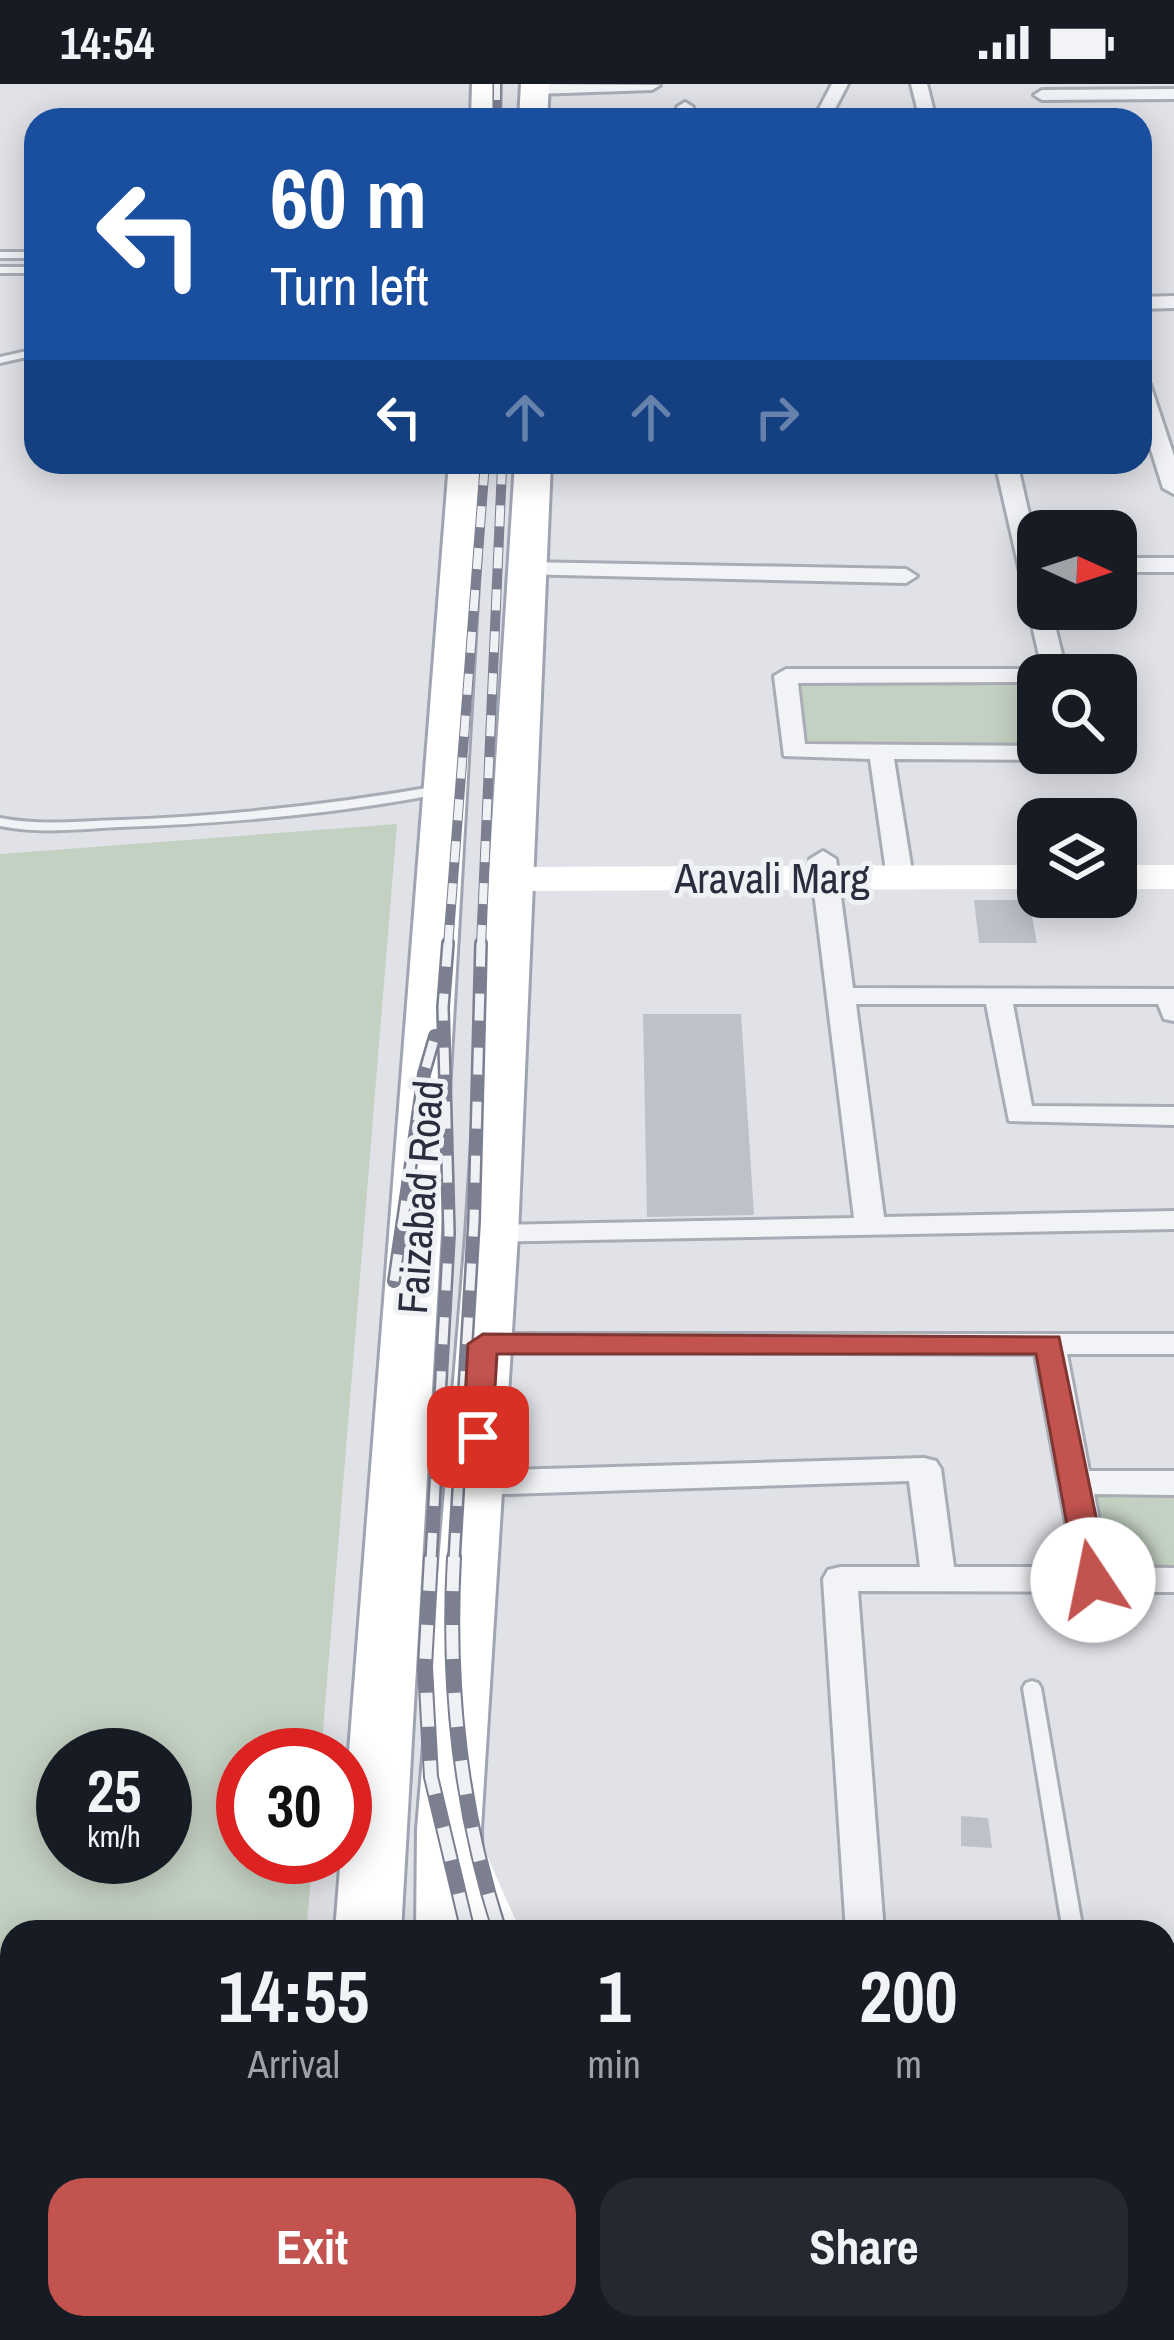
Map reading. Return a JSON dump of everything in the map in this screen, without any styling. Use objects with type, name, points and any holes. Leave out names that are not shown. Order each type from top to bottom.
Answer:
[{"type":"main road","name":"Faizabad Road","points":[[369,1920],[466,474]]},
{"type":"main road","name":"Faizabad Road","points":[[449,1920],[449,1829],[492,1235],[532,474]]},
{"type":"street","points":[[535,86],[592,92],[652,84],[657,107]]},
{"type":"street","points":[[1040,89],[1174,94]]},
{"type":"street","points":[[1152,421],[1174,488]]},
{"type":"street","points":[[1009,474],[1019,510]]},
{"type":"street","points":[[1137,565],[1174,565]]},
{"type":"street","points":[[525,569],[906,576]]},
{"type":"street","points":[[1017,675],[786,676],[793,751],[1017,753]]},
{"type":"street","points":[[881,752],[899,868]]},
{"type":"street","points":[[1137,859],[1174,859]]},
{"type":"street","name":"Aravali Marg","points":[[508,868],[825,869],[1017,861]]},
{"type":"street","name":"Aravali Marg","points":[[899,868],[1017,876]]},
{"type":"street","points":[[825,869],[869,1223]]},
{"type":"street","points":[[1137,877],[1174,877]]},
{"type":"street","points":[[841,996],[1170,996],[1174,1013]]},
{"type":"street","points":[[998,996],[1019,1115],[1174,1116]]},
{"type":"street","points":[[492,1235],[756,1234],[869,1223],[1174,1220]]},
{"type":"street","points":[[483,1344],[1174,1344]]},
{"type":"street","points":[[1049,1344],[1093,1580]]},
{"type":"street","points":[[475,1484],[924,1469],[939,1579]]},
{"type":"street","points":[[1075,1482],[1174,1483]]},
{"type":"street","points":[[864,1920],[840,1579],[1174,1580]]},
{"type":"street","points":[[449,1829],[487,1920]]},
{"type":"lane","points":[[0,822],[91,824],[252,816],[334,809],[446,789]]},
{"type":"lane","points":[[1032,1688],[1071,1920]]},
{"type":"green space","points":[[798,682],[1017,682],[1017,745],[804,745]]},
{"type":"green space","points":[[397,824],[323,1728],[216,1728],[216,1884],[310,1884],[307,1920],[0,1920],[0,854]]},
{"type":"green space","points":[[1092,1492],[1174,1492],[1174,1572],[1105,1572]]},
{"type":"building","points":[[974,900],[1017,900],[1017,918],[1032,918],[1037,943],[979,943]]},
{"type":"building","points":[[643,1014],[741,1014],[754,1215],[647,1217]]},
{"type":"building","points":[[961,1816],[988,1818],[992,1848],[961,1846]]},
{"type":"railway","points":[[497,84],[497,108]]},
{"type":"railway","points":[[448,946],[484,474]]},
{"type":"railway","points":[[481,946],[502,474]]},
{"type":"railway","points":[[431,1560],[449,1233],[443,1007],[448,943]]},
{"type":"railway","points":[[454,1560],[474,1221],[481,943]]},
{"type":"railway","points":[[394,1281],[424,1074],[435,1036]]},
{"type":"railway","points":[[431,1557],[425,1667],[431,1777],[465,1920]]},
{"type":"railway","points":[[454,1557],[459,1747],[475,1840],[496,1920]]},
{"type":"route","points":[[478,1437],[483,1344],[1049,1344],[1093,1580]]}]
